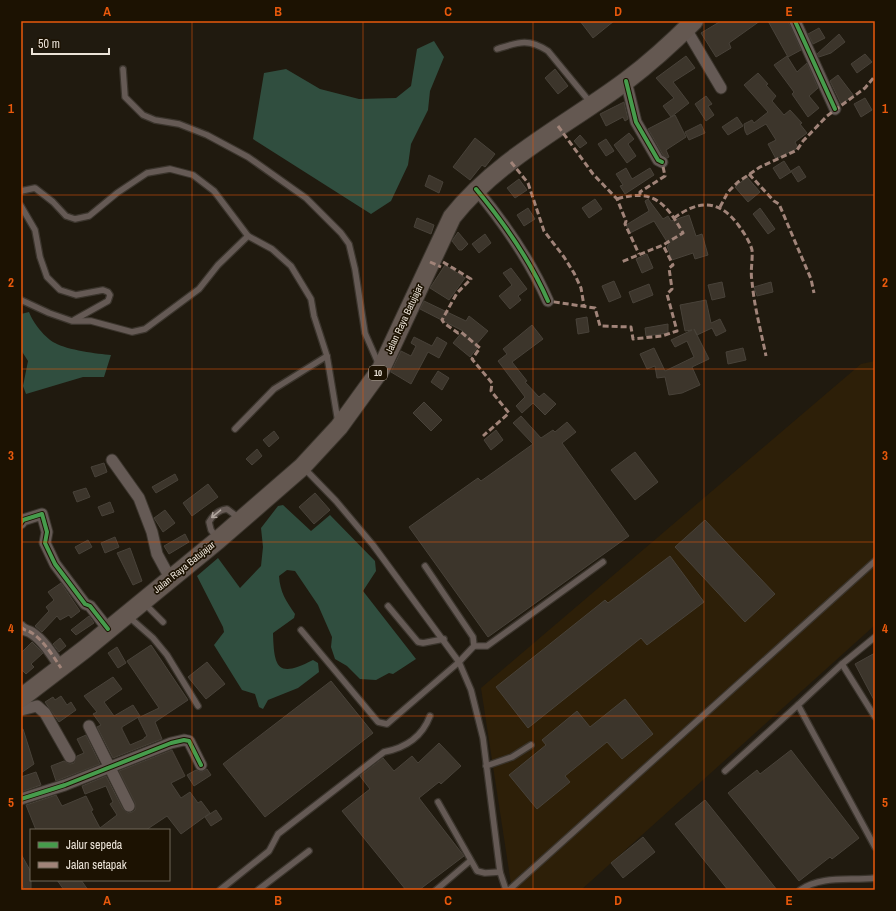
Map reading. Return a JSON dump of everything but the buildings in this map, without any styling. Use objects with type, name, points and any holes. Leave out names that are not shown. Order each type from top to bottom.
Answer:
[{"type":"highway","name":"Jalan Raya Batujajar","points":[[21,698],[61,668],[218,540],[240,519],[302,467],[339,427],[381,369],[452,217],[476,189],[558,126],[626,81],[690,25]]},
{"type":"street","points":[[795,21],[835,109]]},
{"type":"street","points":[[690,25],[721,88]]},
{"type":"street","points":[[626,81],[636,122],[658,160],[662,162]]},
{"type":"street","points":[[476,189],[515,239],[534,271],[548,301]]},
{"type":"street","points":[[112,460],[139,498],[152,532],[157,554],[170,578]]},
{"type":"street","points":[[21,523],[23,520],[42,514],[47,532],[45,543],[55,564],[85,604],[90,606],[108,630]]},
{"type":"street","points":[[21,627],[37,637],[61,668]]},
{"type":"street","points":[[21,710],[37,706],[45,712],[70,757]]},
{"type":"street","points":[[88,726],[111,767],[129,806]]},
{"type":"street","points":[[21,799],[111,767],[171,743],[184,740],[189,741],[201,765]]},
{"type":"lane","points":[[497,49],[516,43],[525,42],[540,46],[548,51],[592,104]]},
{"type":"lane","points":[[123,69],[125,97],[143,115],[155,120],[179,124],[207,135],[248,157],[306,198],[341,233],[349,244],[355,269],[365,333],[381,369]]},
{"type":"lane","points":[[21,191],[34,188],[53,202],[66,216],[75,219],[89,216],[117,193],[147,173],[170,169],[193,175],[214,191],[248,236],[272,249],[291,266],[311,299],[316,322],[327,356],[339,427]]},
{"type":"lane","points":[[21,206],[35,230],[40,257],[47,277],[60,290],[76,295],[102,290],[108,292],[110,295],[108,301],[72,321]]},
{"type":"lane","points":[[21,300],[72,321],[91,321],[132,332],[145,329],[199,289],[218,265],[248,236]]},
{"type":"lane","points":[[235,429],[274,389],[327,356]]},
{"type":"lane","points":[[302,467],[336,501],[369,539],[444,639],[459,662],[471,690],[483,738],[500,872],[506,890]]},
{"type":"lane","points":[[509,890],[875,561]]},
{"type":"lane","points":[[301,630],[378,722],[387,724],[459,662],[474,646],[487,646],[603,562]]},
{"type":"lane","points":[[425,566],[473,637],[474,646]]},
{"type":"lane","points":[[142,601],[162,622]]},
{"type":"lane","points":[[388,606],[418,642],[423,643],[444,639]]},
{"type":"lane","points":[[127,614],[153,638],[167,655],[198,706]]},
{"type":"lane","points":[[725,771],[842,664],[875,638]]},
{"type":"lane","points":[[842,664],[875,718]]},
{"type":"lane","points":[[798,705],[875,847]]},
{"type":"lane","points":[[220,890],[269,851],[278,834],[303,814],[384,752],[398,749],[413,740],[428,722],[430,716]]},
{"type":"lane","points":[[486,766],[512,758],[530,745]]},
{"type":"lane","points":[[438,802],[477,871],[481,873],[500,872]]},
{"type":"lane","points":[[258,890],[309,851]]},
{"type":"lane","points":[[436,890],[470,861]]},
{"type":"lane","points":[[800,890],[810,884],[834,878],[856,880],[875,878]]},
{"type":"shaded area","points":[[875,361],[875,625],[581,890],[512,890],[481,688],[861,364]]},
{"type":"green space","points":[[434,41],[444,57],[430,91],[428,110],[411,144],[408,165],[391,201],[371,214],[253,139],[264,73],[286,69],[320,89],[359,99],[396,98],[411,86],[417,49]]},
{"type":"green space","points":[[29,312],[33,321],[40,330],[47,338],[55,343],[75,350],[111,355],[104,377],[83,377],[26,394],[23,386],[28,361],[21,350],[21,314]]},
{"type":"green space","points":[[283,505],[311,531],[330,515],[375,561],[376,571],[363,591],[416,659],[393,674],[389,673],[376,680],[360,679],[347,666],[335,659],[331,647],[332,637],[318,605],[295,571],[287,570],[279,576],[280,582],[284,596],[295,614],[294,618],[273,633],[277,662],[280,667],[285,669],[313,660],[318,663],[319,672],[298,688],[268,700],[263,709],[259,707],[255,694],[242,690],[214,645],[224,632],[223,627],[197,576],[218,558],[240,588],[261,566],[263,547],[261,528],[278,506]]},
{"type":"marked path","points":[[720,207],[728,192],[738,182],[760,167],[797,150],[803,141],[827,116],[865,88],[875,76]]},
{"type":"marked path","points":[[558,126],[593,174],[617,199],[626,221],[625,224],[639,254]]},
{"type":"marked path","points":[[640,195],[640,192],[665,176],[662,162],[659,161]]},
{"type":"marked path","points":[[511,162],[528,183],[544,231],[574,273],[581,288],[584,306]]},
{"type":"marked path","points":[[749,174],[774,201],[779,204],[811,279],[814,293]]},
{"type":"marked path","points":[[617,199],[640,195],[657,201],[671,213],[683,233],[663,245],[621,262]]},
{"type":"marked path","points":[[674,218],[692,208],[701,205],[709,205],[724,211],[732,217],[739,226],[752,250],[751,273],[753,290],[766,356]]},
{"type":"marked path","points":[[547,298],[548,301],[595,308],[600,326],[631,327],[633,339],[662,336],[677,331],[667,294],[672,289],[669,268],[673,265],[663,245]]},
{"type":"marked path","points":[[430,262],[441,267]]},
{"type":"marked path","points":[[443,262],[471,279],[457,293],[442,320],[458,333],[461,332],[480,348],[472,359],[492,383],[491,391],[509,413],[483,436]]},
{"type":"marked path","points":[[21,627],[32,633],[40,640],[61,668]]},
{"type":"cycle path","points":[[795,21],[835,109]]},
{"type":"cycle path","points":[[626,81],[636,122],[658,160],[662,162]]},
{"type":"cycle path","points":[[476,189],[516,243],[533,271],[548,301]]},
{"type":"cycle path","points":[[21,523],[23,520],[42,514],[47,532],[45,543],[55,564],[85,604],[90,606],[108,629]]},
{"type":"cycle path","points":[[21,799],[65,785],[171,743],[184,740],[189,741],[201,765]]}]
